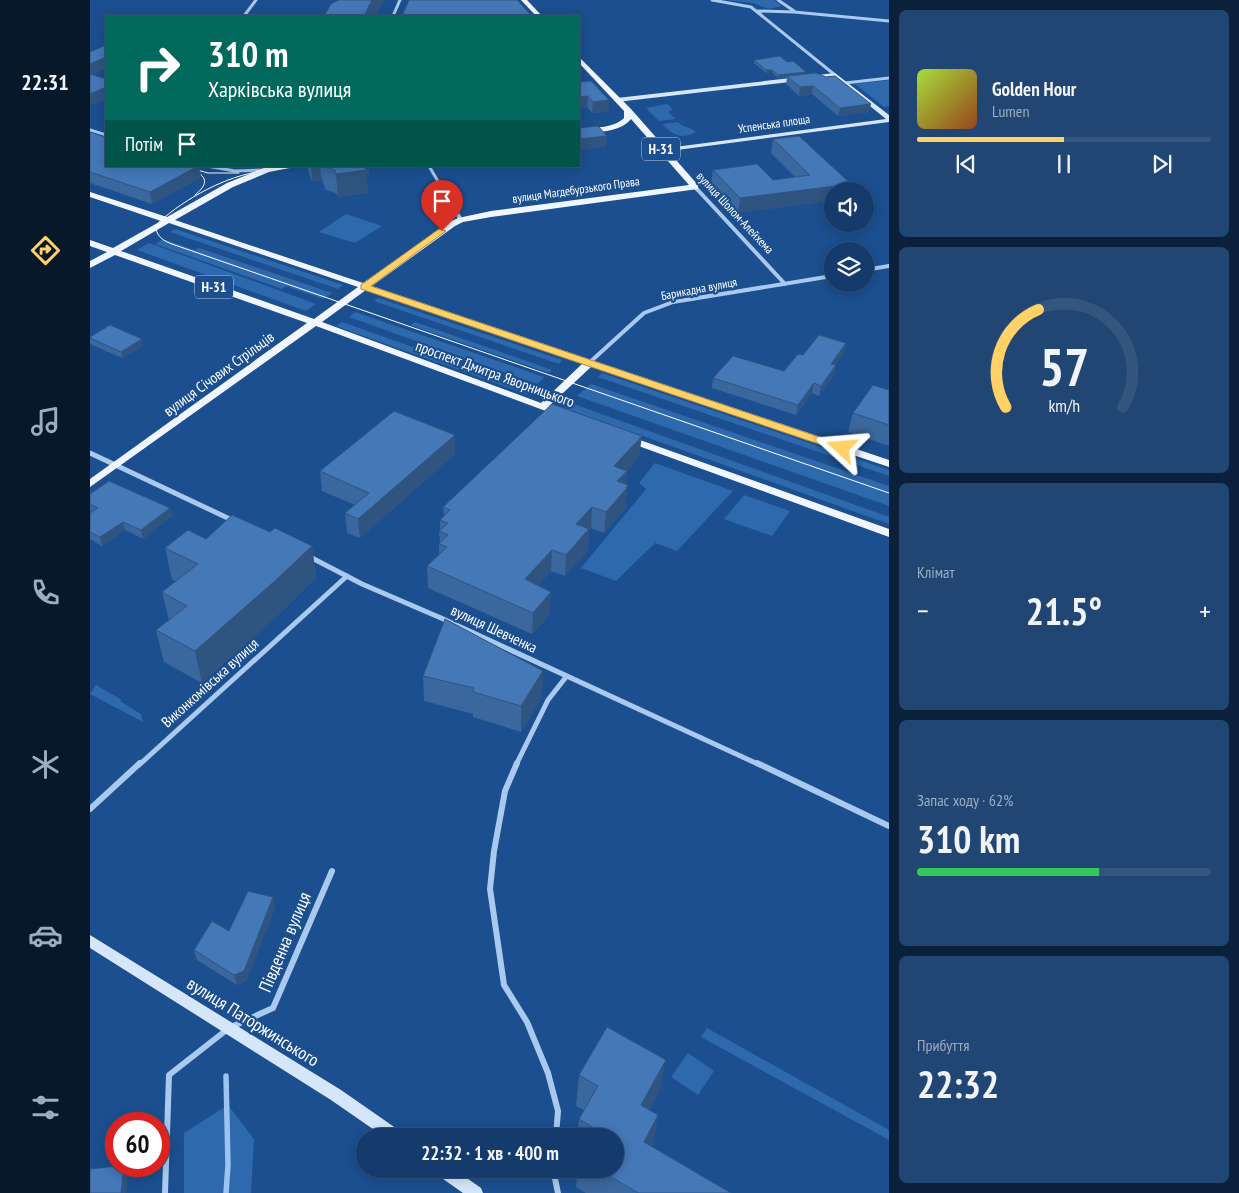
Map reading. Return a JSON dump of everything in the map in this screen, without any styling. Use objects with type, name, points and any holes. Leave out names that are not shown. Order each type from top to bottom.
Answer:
[{"type":"main road","points":[[524,0],[538,15]]},
{"type":"main road","name":"Н-31","points":[[581,63],[628,111]]},
{"type":"main road","points":[[609,128],[624,123],[628,119],[628,111]]},
{"type":"main road","name":"вулиця Шолом-Алейхема","points":[[628,111],[695,186]]},
{"type":"main road","points":[[580,131],[609,128],[638,131],[651,138]]},
{"type":"main road","points":[[90,265],[230,185],[272,169],[288,167]]},
{"type":"main road","name":"вулиця Магдебурзького Права","points":[[364,287],[445,229],[461,220],[491,214],[695,186]]},
{"type":"main road","points":[[90,194],[889,464]]},
{"type":"main road","name":"проспект Дмитра Яворницького","points":[[90,243],[574,418]]},
{"type":"main road","name":"вулиця Січових Стрільців","points":[[90,484],[364,287]]},
{"type":"main road","points":[[542,407],[589,363]]},
{"type":"main road","points":[[618,435],[889,533]]},
{"type":"street","points":[[245,15],[256,0]]},
{"type":"street","points":[[393,15],[400,0]]},
{"type":"street","points":[[712,0],[743,4],[757,11],[889,119]]},
{"type":"street","points":[[778,0],[794,12]]},
{"type":"street","points":[[757,11],[794,12],[889,21]]},
{"type":"street","points":[[617,100],[835,75]]},
{"type":"street","points":[[845,83],[889,78]]},
{"type":"street","name":"Успенська площа","points":[[662,150],[889,119]]},
{"type":"street","points":[[90,130],[105,135]]},
{"type":"street","points":[[213,167],[235,171],[272,169]]},
{"type":"street","points":[[430,167],[461,220]]},
{"type":"street","name":"вулиця Шолом-Алейхема","points":[[695,186],[785,284]]},
{"type":"street","points":[[874,268],[889,266]]},
{"type":"street","name":"Барикадна вулиця","points":[[589,363],[644,313],[673,302],[824,277]]},
{"type":"street","points":[[90,453],[243,525]]},
{"type":"street","name":"вулиця Шевченка","points":[[306,555],[347,576],[566,677],[717,744],[889,826]]},
{"type":"street","name":"Виконкомівська вулиця","points":[[90,809],[347,576]]},
{"type":"street","points":[[557,1128],[558,1111],[548,1073],[527,1022],[504,985],[490,889],[494,851],[505,791],[523,746],[548,700],[566,677]]},
{"type":"street","name":"Південна вулиця","points":[[165,1193],[169,1075],[229,1028],[273,1008],[332,871]]},
{"type":"street","name":"вулиця Паторжинського","points":[[90,942],[336,1095],[383,1128]]},
{"type":"street","points":[[454,1178],[476,1193]]},
{"type":"street","points":[[555,1178],[558,1193]]},
{"type":"shaded area","points":[[726,0],[774,0],[782,6],[769,9],[753,3]]},
{"type":"shaded area","points":[[889,80],[889,106],[884,107],[855,84]]},
{"type":"shaded area","points":[[667,104],[673,109],[668,112],[676,119],[659,121],[646,108]]},
{"type":"shaded area","points":[[678,122],[696,132],[686,136],[677,135],[662,124]]},
{"type":"shaded area","points":[[346,214],[382,226],[355,243],[319,232]]},
{"type":"shaded area","points":[[175,229],[343,285],[338,289],[170,232]]},
{"type":"shaded area","points":[[163,239],[195,250],[199,248],[332,293],[323,299],[286,286],[282,289],[155,244]]},
{"type":"shaded area","points":[[149,243],[316,304],[306,311],[137,250]]},
{"type":"shaded area","points":[[378,298],[562,360],[559,364],[374,301]]},
{"type":"shaded area","points":[[355,312],[544,377],[537,384],[349,317]]},
{"type":"shaded area","points":[[342,322],[531,389],[526,394],[336,326]]},
{"type":"shaded area","points":[[415,322],[552,370],[549,373],[410,325]]},
{"type":"shaded area","points":[[602,373],[889,470],[889,476],[598,377]]},
{"type":"shaded area","points":[[591,384],[889,486],[889,506],[577,396]]},
{"type":"shaded area","points":[[571,403],[889,517],[889,524],[565,408]]},
{"type":"shaded area","points":[[655,463],[733,491],[677,551],[655,543],[616,581],[581,568],[646,489],[639,483]]},
{"type":"shaded area","points":[[744,495],[790,511],[772,536],[724,519]]},
{"type":"shaded area","points":[[96,685],[141,714],[143,722],[90,694]]},
{"type":"shaded area","points":[[707,1028],[889,1130],[889,1140],[701,1037]]},
{"type":"shaded area","points":[[688,1053],[714,1071],[698,1095],[671,1077]]},
{"type":"shaded area","points":[[228,1105],[254,1139],[251,1193],[184,1193],[184,1133]]},
{"type":"building","points":[[339,0],[372,0],[364,15],[325,15],[331,4]]},
{"type":"building","points":[[409,0],[517,0],[531,15],[402,15]]},
{"type":"building","points":[[105,45],[105,57],[90,64],[90,52]]},
{"type":"building","points":[[780,56],[787,62],[793,61],[806,72],[778,75],[772,70],[766,70],[754,60]]},
{"type":"building","points":[[816,73],[826,77],[835,76],[871,104],[840,108],[813,86],[800,87],[787,76]]},
{"type":"building","points":[[90,74],[105,79],[105,87],[90,94]]},
{"type":"building","points":[[591,81],[609,100],[593,102],[588,96],[580,97],[580,82]]},
{"type":"building","points":[[598,126],[607,136],[580,139],[580,128]]},
{"type":"building","points":[[90,132],[105,137],[105,167],[196,167],[150,192],[90,172]]},
{"type":"building","points":[[799,136],[849,182],[824,182],[824,187],[740,198],[713,170],[757,164],[773,180],[810,175],[773,139]]},
{"type":"building","points":[[324,167],[364,167],[366,170],[336,174],[335,170]]},
{"type":"building","points":[[110,325],[142,339],[121,352],[90,338]]},
{"type":"building","points":[[819,335],[846,343],[831,364],[836,365],[821,386],[814,383],[798,405],[713,378],[733,356],[784,371],[798,354],[803,355]]},
{"type":"building","points":[[873,385],[889,390],[889,425],[853,413]]},
{"type":"building","points":[[552,404],[642,436],[614,466],[627,471],[617,481],[628,485],[627,488],[606,512],[592,507],[576,524],[589,529],[566,555],[552,550],[525,579],[551,592],[533,613],[427,566],[447,547],[439,544],[448,535],[439,531],[448,523],[440,520],[450,510],[443,507]]},
{"type":"building","points":[[394,411],[455,435],[358,519],[345,513],[369,493],[320,471]]},
{"type":"building","points":[[109,481],[170,508],[141,530],[123,522],[100,537],[90,532],[90,513],[98,508],[90,504],[90,494]]},
{"type":"building","points":[[232,515],[270,532],[275,528],[312,546],[195,651],[156,630],[187,606],[162,592],[198,564],[165,548],[188,530],[206,539]]},
{"type":"building","points":[[445,619],[543,671],[521,706],[473,692],[474,688],[423,676]]},
{"type":"building","points":[[248,891],[273,897],[244,971],[234,975],[194,950],[212,921],[229,931]]},
{"type":"building","points":[[607,1027],[666,1060],[641,1105],[658,1115],[644,1142],[731,1193],[638,1193],[613,1178],[624,1178],[624,1128],[594,1128],[579,1119],[598,1086],[579,1075]]},
{"type":"building","points":[[105,1167],[105,1177],[123,1177],[121,1193],[90,1193],[90,1169]]},
{"type":"waterway","points":[[226,1076],[228,1165],[226,1193]]},
{"type":"tram line","points":[[187,167],[208,173],[239,173]]},
{"type":"tram line","points":[[256,171],[292,167]]},
{"type":"tram line","points":[[194,170],[202,176],[205,182],[195,195]]},
{"type":"tram line","points":[[262,171],[221,183],[181,205],[159,222],[156,228],[159,236],[172,244],[889,493]]},
{"type":"route","points":[[442,231],[364,287],[842,448]]}]
